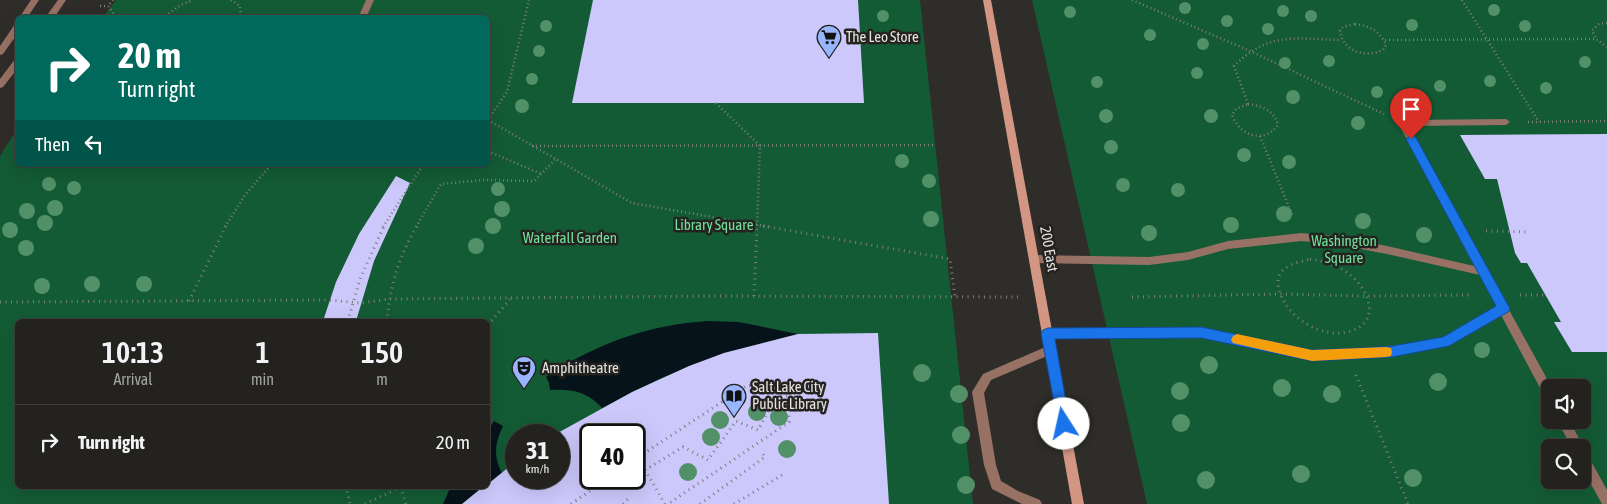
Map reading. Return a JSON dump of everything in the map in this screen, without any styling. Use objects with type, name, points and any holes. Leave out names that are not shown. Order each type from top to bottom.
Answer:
[{"type":"street","points":[[25,15],[35,0]]},
{"type":"street","points":[[51,15],[62,0]]},
{"type":"street","points":[[363,15],[370,0]]},
{"type":"street","name":"200 East","points":[[987,0],[1078,504]]},
{"type":"street","points":[[0,52],[15,30]]},
{"type":"street","points":[[0,85],[15,65]]},
{"type":"street","points":[[1506,122],[1402,123],[1541,379]]},
{"type":"street","points":[[1034,259],[1149,261],[1188,256],[1228,245],[1301,237],[1334,240],[1387,250],[1484,272]]},
{"type":"street","points":[[1048,334],[1201,332],[1312,355],[1392,352],[1445,342],[1504,308]]},
{"type":"street","points":[[1036,504],[996,485],[990,465],[978,392],[987,377],[1050,350]]},
{"type":"street","points":[[1591,473],[1607,502]]},
{"type":"path","points":[[108,6],[113,0]]},
{"type":"path","points":[[166,15],[181,5],[193,0]]},
{"type":"path","points":[[232,0],[240,6],[241,15]]},
{"type":"path","points":[[490,117],[507,92],[530,0]]},
{"type":"path","points":[[1132,0],[1250,51],[1402,123]]},
{"type":"path","points":[[1462,0],[1539,122]]},
{"type":"path","points":[[100,6],[108,6]]},
{"type":"path","points":[[108,6],[115,15]]},
{"type":"path","points":[[1596,40],[1592,30],[1594,26],[1607,23]]},
{"type":"path","points":[[1355,24],[1370,27],[1377,31],[1385,40],[1384,50],[1374,54],[1367,54],[1352,50],[1341,40],[1340,31],[1355,24]]},
{"type":"path","points":[[1248,104],[1234,66],[1250,51],[1265,43],[1293,40],[1341,40]]},
{"type":"path","points":[[1385,40],[1596,40],[1607,47]]},
{"type":"path","points":[[716,103],[760,146],[754,296]]},
{"type":"path","points":[[1248,104],[1269,110],[1277,120],[1278,125],[1273,133],[1260,136],[1246,133],[1235,124],[1233,110],[1248,104]]},
{"type":"path","points":[[490,121],[632,203],[950,260],[955,297]]},
{"type":"path","points":[[1506,122],[1607,121]]},
{"type":"path","points":[[1260,136],[1310,260]]},
{"type":"path","points":[[531,146],[936,145]]},
{"type":"path","points":[[490,152],[541,174]]},
{"type":"path","points":[[387,319],[388,299],[403,250],[441,184],[484,180],[534,181],[555,160]]},
{"type":"path","points":[[189,301],[215,242],[253,183],[270,167]]},
{"type":"path","points":[[349,319],[362,271],[379,232],[398,200],[422,167]]},
{"type":"path","points":[[1310,260],[1324,261],[1345,271],[1361,285],[1368,296],[1370,306],[1369,315],[1365,323],[1358,329],[1337,333],[1313,328],[1291,313],[1279,294],[1278,283],[1280,273],[1287,265],[1297,261],[1310,260]]},
{"type":"path","points":[[1132,297],[1279,294],[1368,296],[1496,295]]},
{"type":"path","points":[[1526,295],[1546,295]]},
{"type":"path","points":[[0,302],[329,300],[361,302],[388,299],[754,296],[1041,297]]},
{"type":"path","points":[[490,323],[512,298]]},
{"type":"path","points":[[1337,333],[1367,398],[1408,504]]},
{"type":"path","points":[[645,453],[746,386],[789,384],[789,396],[789,422],[666,504],[645,470],[683,448],[708,460],[736,421],[758,430],[777,396],[789,396]]},
{"type":"path","points":[[700,504],[765,457],[762,452]]},
{"type":"path","points":[[734,504],[782,475]]},
{"type":"path","points":[[347,489],[350,504]]},
{"type":"path","points":[[365,504],[395,489]]},
{"type":"path","points":[[402,489],[406,504]]},
{"type":"path","points":[[571,504],[592,489]]},
{"type":"path","points":[[622,504],[628,499]]},
{"type":"green space","name":"Library Square","points":[[116,0],[920,0],[973,504],[0,504],[0,156],[15,132],[15,167],[490,167],[490,15],[105,15]]},
{"type":"green space","name":"Washington Square","points":[[1032,0],[1607,0],[1607,504],[1147,504]]},
{"type":"shaded area","points":[[708,321],[739,322],[798,334],[724,353],[659,379],[602,408],[590,398],[578,392],[550,390],[546,377],[589,352],[627,337],[665,326]]},
{"type":"shaded area","points":[[494,421],[503,426],[496,449],[497,460],[502,473],[490,482],[490,427]]},
{"type":"shaded area","points":[[450,489],[480,489],[462,504],[443,504]]},
{"type":"building","points":[[593,0],[858,0],[864,103],[572,103]]},
{"type":"building","points":[[1607,134],[1607,352],[1572,352],[1554,322],[1561,322],[1527,263],[1521,263],[1515,253],[1497,179],[1485,179],[1460,135]]},
{"type":"building","points":[[396,176],[410,183],[374,261],[357,319],[324,319],[336,282],[359,234]]},
{"type":"building","name":"Salt Lake City Public Library","points":[[878,333],[889,504],[462,504],[480,489],[490,489],[490,482],[505,470],[505,489],[570,489],[570,426],[632,392],[689,366],[724,353],[798,334]]},
{"type":"slow traffic","points":[[1237,340],[1312,355],[1386,352]]},
{"type":"place","name":"The Leo Store","points":[[829,58]]},
{"type":"place","name":"Amphitheatre","points":[[524,389]]},
{"type":"place","name":"Salt Lake City Public Library","points":[[734,417]]},
{"type":"route","points":[[1064,424],[1048,334],[1201,332],[1312,355],[1362,354],[1392,352],[1445,342],[1504,308],[1411,139]]},
{"type":"park label","name":"Waterfall Garden","points":[[570,238]]}]
